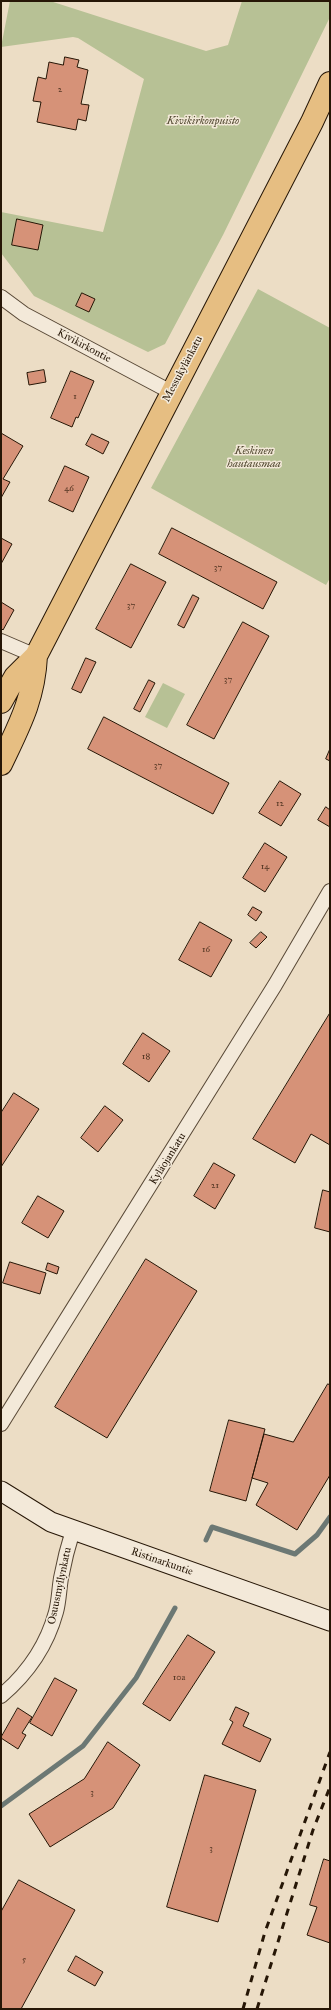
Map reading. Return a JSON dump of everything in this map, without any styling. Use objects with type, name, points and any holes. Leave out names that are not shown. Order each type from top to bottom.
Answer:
[{"type":"main road","name":"Messukylänkatu","points":[[1,702],[15,677],[36,656],[171,392],[312,122],[330,83]]},
{"type":"main road","name":"Messukylänkatu","points":[[1,764],[26,711],[33,689],[36,656]]},
{"type":"main road","name":"Ristinarkuntie","points":[[1,1491],[50,1522],[330,1621]]},
{"type":"street","name":"Kivikirkontie","points":[[1,297],[24,314],[171,392]]},
{"type":"street","points":[[1,641],[36,656]]},
{"type":"street","name":"Kyläojankatu","points":[[1,1424],[237,1046],[330,891]]},
{"type":"street","name":"Osuusmyllynkatu","points":[[1,1696],[18,1682],[30,1666],[50,1630],[56,1612],[64,1562],[73,1530]]},
{"type":"green space","name":"Kivikirkonpuisto","points":[[10,1],[50,1],[206,51],[228,45],[242,1],[330,1],[330,17],[223,235],[165,344],[148,352],[34,296],[1,253],[1,212],[103,232],[144,79],[78,38],[73,37],[1,47]]},
{"type":"green space","name":"Keskinen hautausmaa","points":[[258,289],[330,328],[330,578],[326,585],[151,488]]},
{"type":"green space","points":[[163,683],[185,694],[167,728],[145,717]]},
{"type":"building","points":[[65,57],[79,60],[77,67],[88,70],[81,104],[89,105],[86,121],[78,119],[76,130],[37,122],[41,102],[33,101],[38,77],[46,79],[49,62],[63,65]]},
{"type":"building","points":[[17,219],[43,225],[38,250],[12,245]]},
{"type":"building","points":[[82,293],[95,299],[89,312],[76,306]]},
{"type":"building","points":[[44,370],[46,382],[29,385],[27,373]]},
{"type":"building","points":[[71,371],[94,381],[78,418],[76,417],[72,427],[51,418]]},
{"type":"building","points":[[1,433],[23,446],[3,479],[10,482],[1,498]]},
{"type":"building","points":[[92,434],[109,442],[103,454],[86,445]]},
{"type":"building","points":[[65,466],[89,477],[73,512],[49,501]]},
{"type":"building","points":[[172,528],[277,582],[263,609],[159,554]]},
{"type":"building","points":[[1,538],[12,544],[1,564]]},
{"type":"building","points":[[131,564],[166,582],[131,648],[96,629]]},
{"type":"building","points":[[193,595],[199,598],[184,628],[178,625]]},
{"type":"building","points":[[1,602],[14,610],[3,630],[1,628]]},
{"type":"building","points":[[243,622],[269,636],[214,739],[187,725]]},
{"type":"building","points":[[86,658],[96,662],[81,693],[72,689]]},
{"type":"building","points":[[149,680],[155,683],[140,712],[134,709]]},
{"type":"building","points":[[104,717],[229,783],[213,814],[88,749]]},
{"type":"building","points":[[330,749],[330,761],[326,759]]},
{"type":"building","points":[[280,781],[301,794],[281,826],[259,813]]},
{"type":"building","points":[[326,807],[330,810],[330,827],[318,820]]},
{"type":"building","points":[[265,843],[287,857],[265,892],[243,878]]},
{"type":"building","points":[[253,907],[262,912],[256,921],[248,915]]},
{"type":"building","points":[[200,922],[232,940],[211,977],[179,960]]},
{"type":"building","points":[[261,932],[267,937],[256,948],[250,943]]},
{"type":"building","points":[[330,1013],[330,1145],[311,1134],[295,1163],[253,1139]]},
{"type":"building","points":[[143,1033],[170,1051],[149,1082],[123,1064]]},
{"type":"building","points":[[14,1093],[39,1109],[1,1167],[1,1113]]},
{"type":"building","points":[[105,1106],[123,1120],[98,1152],[81,1138]]},
{"type":"building","points":[[214,1163],[235,1175],[215,1209],[194,1196]]},
{"type":"building","points":[[323,1190],[330,1192],[330,1232],[315,1228]]},
{"type":"building","points":[[38,1196],[64,1211],[48,1238],[22,1223]]},
{"type":"building","points":[[146,1259],[197,1291],[107,1438],[55,1407]]},
{"type":"building","points":[[10,1262],[46,1273],[40,1294],[3,1283]]},
{"type":"building","points":[[48,1263],[59,1267],[57,1274],[46,1270]]},
{"type":"building","points":[[328,1384],[330,1385],[330,1475],[297,1530],[256,1505],[268,1483],[252,1478],[264,1434],[293,1442]]},
{"type":"building","points":[[229,1420],[265,1429],[246,1501],[210,1491]]},
{"type":"building","points":[[188,1635],[215,1652],[170,1721],[143,1704]]},
{"type":"building","points":[[55,1678],[77,1690],[52,1736],[30,1723]]},
{"type":"building","points":[[236,1707],[249,1713],[243,1726],[271,1739],[260,1762],[222,1744],[233,1722],[230,1720]]},
{"type":"building","points":[[18,1708],[32,1717],[22,1733],[26,1735],[18,1749],[1,1738]]},
{"type":"building","points":[[108,1742],[140,1765],[113,1808],[50,1847],[29,1814],[84,1779]]},
{"type":"building","points":[[205,1775],[256,1790],[218,1922],[167,1907]]},
{"type":"building","points":[[324,1859],[330,1861],[330,1943],[307,1935],[317,1907],[310,1905]]},
{"type":"building","points":[[19,1880],[75,1910],[21,2009],[1,2009],[1,1912]]},
{"type":"building","points":[[76,1956],[103,1972],[95,1986],[68,1971]]},
{"type":"waterway","points":[[206,1540],[212,1527],[295,1554],[317,1535],[330,1517]]},
{"type":"waterway","points":[[1,1806],[83,1746],[136,1678],[175,1608]]},
{"type":"railway","points":[[243,2009],[265,1932],[330,1752]]},
{"type":"railway","points":[[257,2009],[313,1830],[330,1787]]}]
